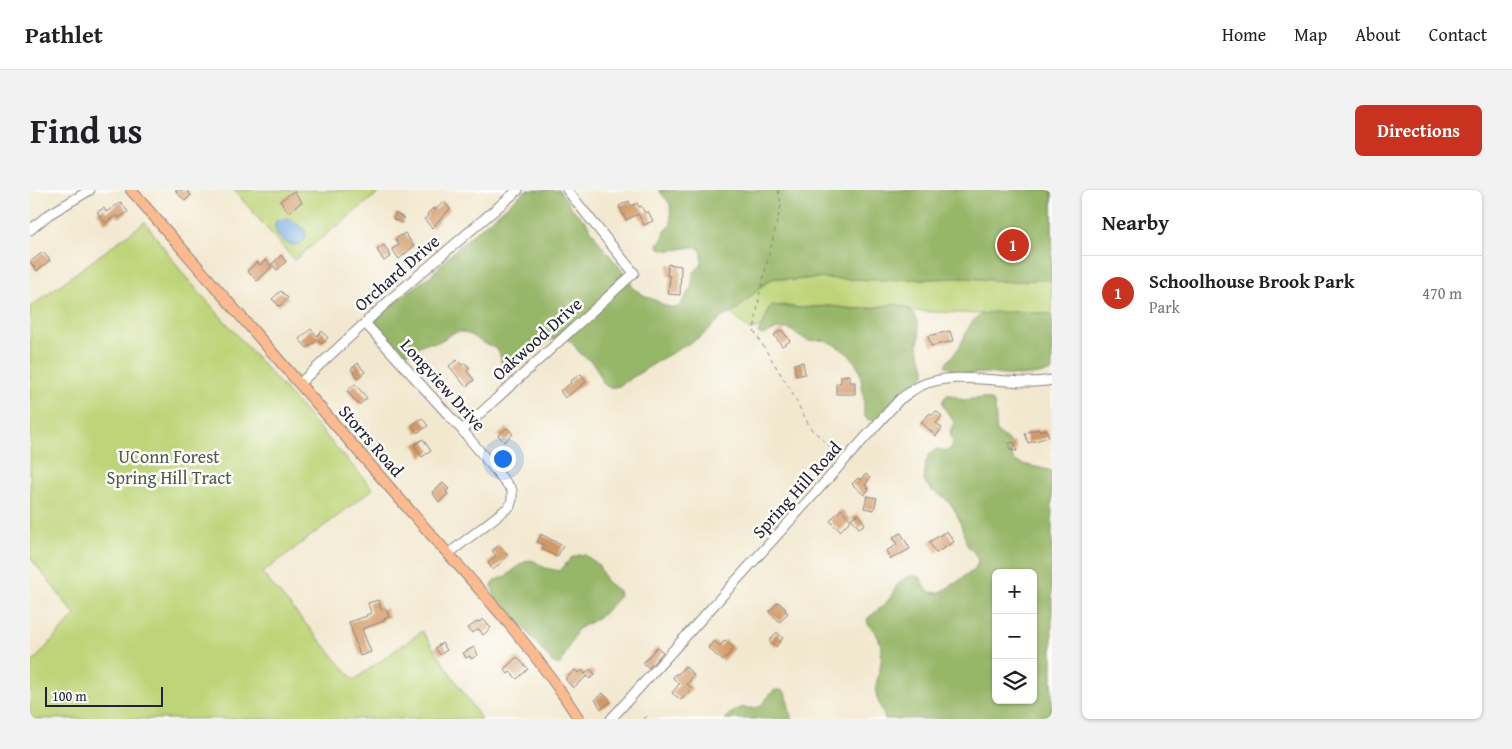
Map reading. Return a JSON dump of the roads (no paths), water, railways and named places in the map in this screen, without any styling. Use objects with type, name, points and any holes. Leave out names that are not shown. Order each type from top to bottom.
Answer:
[{"type":"main road","name":"Storrs Road","points":[[131,190],[540,662],[579,719]]},
{"type":"street","points":[[30,230],[48,215],[90,190]]},
{"type":"street","name":"Orchard Drive","points":[[299,384],[393,297],[518,190]]},
{"type":"street","name":"Oakwood Drive","points":[[462,430],[634,273],[567,190]]},
{"type":"street","name":"Longview Drive","points":[[365,323],[462,430],[512,490],[510,506],[448,554]]},
{"type":"street","name":"Spring Hill Road","points":[[611,719],[900,399],[920,386],[937,380],[960,378],[1022,383],[1052,380]]},
{"type":"water","points":[[277,220],[292,220],[306,231],[304,240],[300,244],[293,245],[287,243],[277,233],[275,227]]},
{"type":"place","name":"Schoolhouse Brook Park","points":[[1013,245]]},
{"type":"park label","name":"UConn Forest Spring Hill Tract","points":[[169,467]]}]
